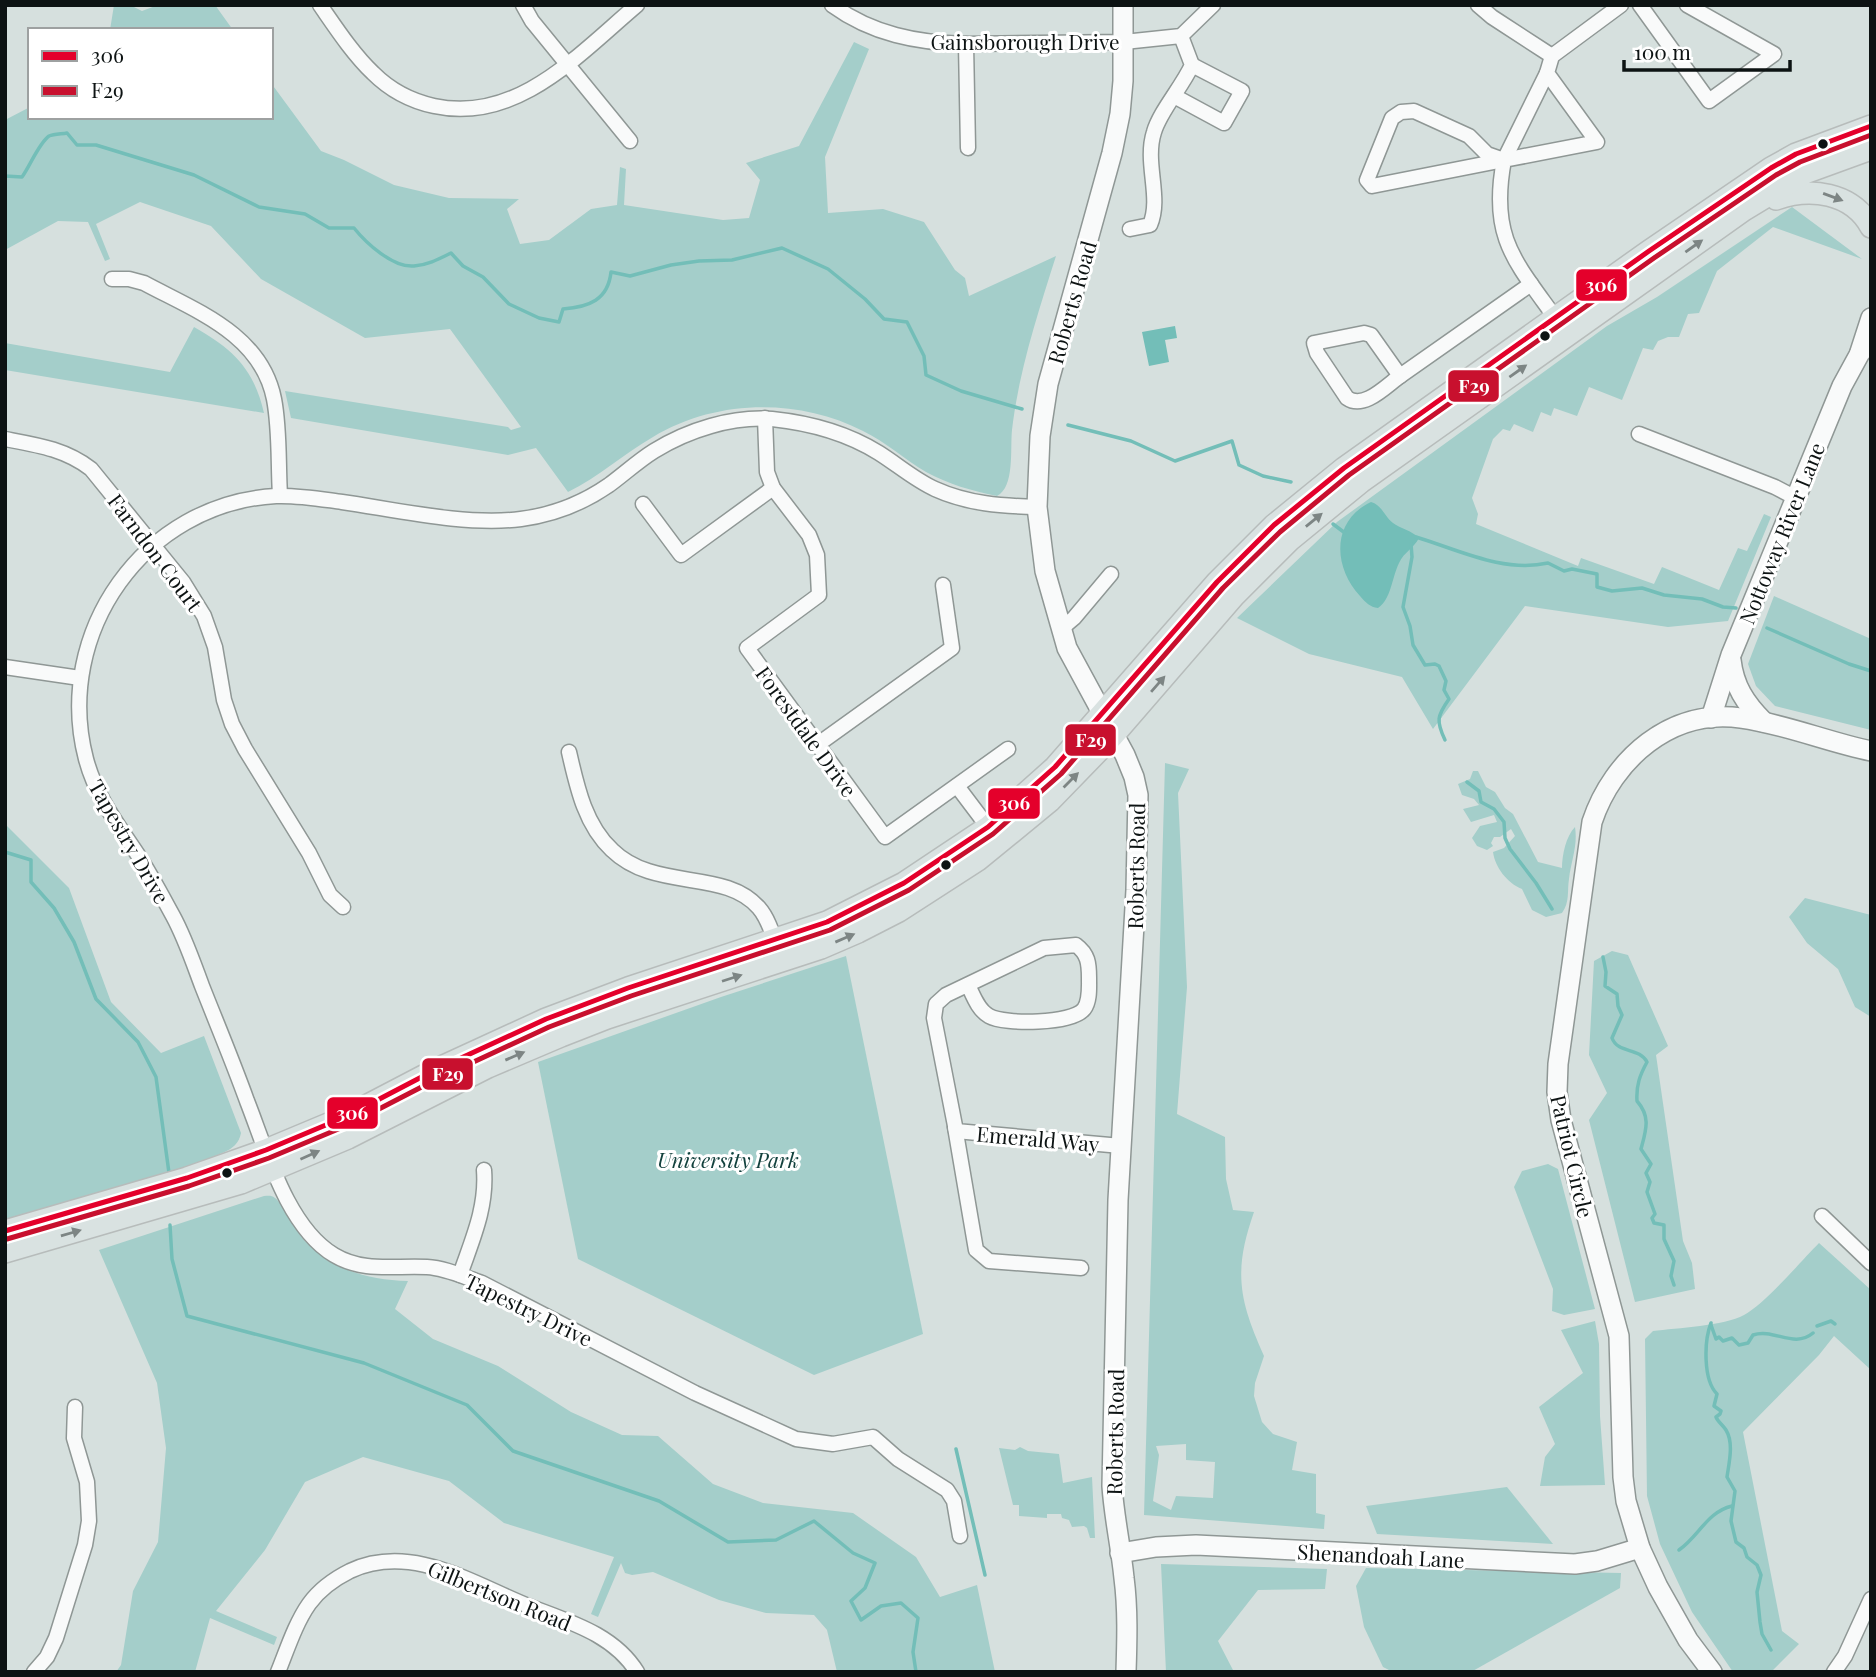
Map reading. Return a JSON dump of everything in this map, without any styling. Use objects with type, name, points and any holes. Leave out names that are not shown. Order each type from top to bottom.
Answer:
[{"type":"main road","points":[[5,1252],[204,1194],[435,1070],[546,1019],[628,988],[827,922],[876,899],[931,867],[988,827],[1055,767],[1217,582],[1274,525],[1344,468],[1771,168],[1796,154],[1870,126]]},
{"type":"main road","points":[[5,1231],[187,1178],[270,1160],[348,1138],[488,1067],[561,1036],[607,1018],[782,962],[868,927],[911,904],[978,860],[1050,801],[1113,736],[1235,595],[1290,540],[1361,482],[1744,210],[1805,173],[1871,149]]},
{"type":"main road","points":[[1744,210],[1805,191],[1828,194],[1849,203],[1866,218],[1871,227]]},
{"type":"street","points":[[320,5],[371,72],[396,91],[425,104],[462,109],[501,104],[530,90],[637,5]]},
{"type":"street","points":[[523,5],[532,21],[630,141]]},
{"type":"street","name":"Gainsborough Drive","points":[[832,5],[862,24],[900,37],[943,43],[1124,42],[1181,36]]},
{"type":"street","name":"Roberts Road","points":[[1123,5],[1121,103],[1112,153],[1062,329],[1043,408],[1037,508],[1045,572],[1060,629],[1074,664],[1125,755],[1134,777],[1139,817],[1118,1200],[1112,1486],[1128,1629],[1126,1672]]},
{"type":"street","points":[[1174,96],[1224,123],[1241,91],[1192,65],[1181,36],[1213,5]]},
{"type":"street","points":[[1478,5],[1492,17],[1552,55]]},
{"type":"street","points":[[1568,336],[1531,284],[1508,245],[1500,219],[1499,186],[1504,160],[1547,73],[1552,55],[1620,5]]},
{"type":"street","points":[[1640,5],[1709,101],[1774,54],[1687,5]]},
{"type":"street","points":[[966,44],[968,148]]},
{"type":"street","points":[[1130,229],[1150,225],[1155,214],[1150,158],[1154,131],[1192,65]]},
{"type":"street","points":[[1504,160],[1487,154],[1469,136],[1414,111],[1401,112],[1392,118],[1367,180],[1371,186],[1597,142],[1547,73]]},
{"type":"street","points":[[112,279],[129,279],[144,283],[226,328],[250,349],[268,377],[274,398],[280,495]]},
{"type":"street","points":[[1400,376],[1371,335],[1355,334],[1314,343],[1317,353],[1347,398],[1353,402],[1363,402],[1531,284]]},
{"type":"street","name":"Nottoway River Lane","points":[[1711,718],[1731,655],[1848,372],[1865,347],[1871,318]]},
{"type":"street","name":"Tapestry Drive","points":[[960,1536],[954,1501],[947,1490],[898,1459],[873,1437],[852,1443],[833,1444],[796,1440],[695,1393],[509,1297],[460,1275],[429,1267],[384,1269],[356,1264],[333,1255],[313,1237],[299,1220],[270,1160],[181,931],[155,883],[108,812],[94,785],[81,736],[80,678],[92,631],[104,605],[135,562],[177,528],[214,510],[263,497],[280,495],[476,520],[524,518],[559,510],[590,496],[659,448],[678,438],[732,421],[765,418],[839,433],[879,453],[918,480],[949,495],[990,505],[1037,508]]},
{"type":"street","name":"Forestdale Drive","points":[[765,418],[766,471],[773,488],[809,535],[817,555],[819,595],[747,648],[885,837],[957,786]]},
{"type":"street","points":[[1639,434],[1775,487],[1796,499]]},
{"type":"street","name":"Farndon Court","points":[[5,439],[55,449],[79,460],[99,478],[184,582],[204,615],[215,647],[228,713],[245,749],[309,853],[330,895],[344,907]]},
{"type":"street","points":[[643,504],[681,555],[773,488]]},
{"type":"street","points":[[1060,629],[1074,618],[1111,574]]},
{"type":"street","points":[[817,745],[952,648],[943,585]]},
{"type":"street","points":[[1731,655],[1739,692],[1763,722]]},
{"type":"street","points":[[5,667],[80,678]]},
{"type":"street","points":[[1686,724],[1719,692]]},
{"type":"street","name":"Patriot Circle","points":[[1712,1672],[1668,1605],[1640,1548],[1626,1501],[1619,1336],[1561,1120],[1557,1092],[1558,1064],[1592,822],[1599,800],[1615,773],[1637,750],[1662,734],[1686,724],[1711,718],[1738,718],[1763,722],[1871,751]]},
{"type":"street","points":[[988,827],[957,786],[1008,748]]},
{"type":"street","points":[[569,752],[587,816],[610,849],[626,862],[650,872],[667,878],[732,889],[751,900],[761,909],[782,962]]},
{"type":"street","points":[[968,985],[978,1005],[989,1016],[1004,1020],[1053,1021],[1075,1017],[1085,1008],[1089,994],[1086,952],[1076,945],[1044,947],[946,995],[936,1004],[934,1018],[976,1250],[989,1261],[1081,1268]]},
{"type":"street","name":"Emerald Way","points":[[955,1129],[1121,1146]]},
{"type":"street","points":[[460,1275],[482,1213],[486,1191],[484,1170]]},
{"type":"street","points":[[1822,1216],[1871,1263]]},
{"type":"street","points":[[34,1672],[47,1657],[56,1638],[85,1545],[89,1521],[88,1482],[74,1438],[75,1407]]},
{"type":"street","name":"Shenandoah Lane","points":[[1120,1553],[1156,1547],[1196,1545],[1575,1564],[1597,1561],[1640,1548]]},
{"type":"street","name":"Gilbertson Road","points":[[278,1672],[305,1611],[316,1596],[345,1573],[368,1564],[391,1560],[409,1561],[441,1569],[595,1633],[621,1651],[637,1672]]},
{"type":"street","points":[[1835,1672],[1871,1599]]},
{"type":"green space","points":[[114,5],[130,5],[142,11],[158,5],[215,5],[232,28],[110,28]]},
{"type":"green space","points":[[854,42],[869,49],[825,157],[828,213],[883,209],[924,222],[955,270],[965,278],[969,296],[1056,256],[1019,386],[1007,485],[997,496],[960,487],[934,476],[871,435],[838,420],[785,408],[757,407],[703,415],[677,424],[568,492],[536,448],[508,455],[291,418],[285,391],[508,427],[511,430],[521,427],[450,329],[365,338],[261,279],[211,226],[140,202],[96,224],[110,259],[105,261],[88,222],[58,221],[5,250],[5,120],[28,108],[28,119],[273,119],[273,86],[321,151],[394,185],[449,198],[519,199],[507,209],[520,244],[549,240],[591,209],[617,205],[620,167],[626,169],[624,205],[723,220],[749,218],[760,180],[746,163],[799,146]]},
{"type":"green space","points":[[1792,207],[1862,259],[1773,227],[1717,271],[1699,313],[1688,314],[1679,337],[1658,341],[1653,350],[1643,348],[1622,400],[1589,387],[1577,416],[1554,408],[1551,416],[1541,412],[1533,432],[1514,424],[1510,431],[1503,429],[1493,439],[1472,498],[1478,514],[1476,524],[1578,566],[1581,558],[1654,584],[1662,567],[1719,590],[1738,548],[1747,551],[1764,514],[1771,517],[1728,621],[1668,627],[1525,606],[1433,729],[1402,677],[1309,654],[1237,618],[1337,522],[1607,326],[1657,297]]},
{"type":"green space","points":[[194,327],[231,352],[240,362],[254,384],[264,413],[5,370],[5,343],[170,372]]},
{"type":"green space","points":[[1774,596],[1871,639],[1871,730],[1775,706],[1756,686],[1748,664]]},
{"type":"green space","points":[[1165,763],[1189,769],[1178,793],[1187,987],[1177,1114],[1225,1137],[1226,1179],[1233,1210],[1254,1212],[1247,1233],[1241,1269],[1244,1302],[1264,1356],[1255,1383],[1254,1396],[1262,1422],[1273,1434],[1297,1442],[1292,1470],[1316,1474],[1316,1513],[1325,1515],[1324,1529],[1144,1515]],"holes":[[[1186,1444],[1186,1460],[1215,1462],[1213,1498],[1176,1496],[1171,1510],[1153,1501],[1159,1455],[1156,1446]]]},
{"type":"green space","points":[[1473,771],[1478,771],[1486,787],[1495,792],[1505,808],[1513,814],[1538,862],[1562,868],[1565,846],[1575,827],[1575,847],[1567,901],[1562,913],[1546,917],[1532,910],[1522,889],[1511,883],[1499,869],[1493,852],[1504,848],[1515,836],[1511,829],[1500,837],[1494,837],[1491,843],[1493,846],[1487,850],[1477,846],[1472,838],[1480,826],[1497,822],[1494,815],[1471,822],[1463,809],[1479,805],[1474,799],[1462,795],[1458,784],[1470,779]]},
{"type":"green space","points":[[5,824],[69,888],[111,1002],[161,1053],[204,1036],[241,1133],[239,1140],[230,1149],[199,1164],[5,1225]]},
{"type":"green space","points":[[1805,898],[1871,915],[1871,1017],[1855,1007],[1838,969],[1807,943],[1789,917]]},
{"type":"green space","points":[[1612,951],[1628,955],[1668,1046],[1656,1055],[1683,1241],[1692,1263],[1695,1289],[1635,1302],[1589,1120],[1607,1093],[1589,1055],[1594,961]]},
{"type":"green space","name":"University Park","points":[[846,956],[923,1334],[814,1375],[578,1259],[538,1062]]},
{"type":"green space","points":[[1548,1164],[1558,1169],[1595,1309],[1564,1315],[1552,1311],[1553,1289],[1514,1187],[1522,1171]]},
{"type":"green space","points":[[264,1196],[272,1196],[278,1201],[303,1238],[330,1261],[367,1276],[408,1281],[395,1309],[433,1339],[498,1366],[571,1412],[622,1435],[658,1436],[713,1484],[763,1503],[853,1513],[916,1557],[940,1597],[977,1585],[995,1672],[837,1672],[827,1630],[814,1615],[766,1613],[719,1600],[653,1572],[632,1575],[625,1573],[621,1563],[598,1617],[591,1614],[614,1557],[504,1523],[449,1481],[363,1457],[305,1482],[265,1550],[216,1611],[277,1637],[274,1645],[210,1618],[195,1672],[116,1672],[121,1665],[133,1591],[158,1542],[166,1448],[157,1383],[99,1250]]},
{"type":"green space","points":[[1819,1243],[1871,1290],[1871,1370],[1834,1336],[1819,1355],[1743,1432],[1782,1631],[1799,1644],[1771,1672],[1733,1672],[1692,1612],[1660,1544],[1647,1496],[1645,1339],[1653,1331],[1713,1324],[1744,1315],[1772,1292]]},
{"type":"green space","points":[[1595,1321],[1599,1344],[1605,1485],[1540,1486],[1545,1457],[1555,1444],[1539,1407],[1583,1373],[1561,1330]]},
{"type":"green space","points":[[1020,1447],[1028,1451],[1059,1454],[1063,1483],[1092,1477],[1095,1538],[1090,1538],[1084,1526],[1072,1527],[1069,1520],[1062,1518],[1061,1514],[1047,1514],[1047,1518],[1019,1516],[1019,1505],[1013,1505],[999,1448],[1015,1450]]},
{"type":"green space","points":[[1507,1487],[1553,1544],[1377,1534],[1366,1506]]},
{"type":"green space","points":[[1161,1564],[1327,1569],[1325,1589],[1258,1590],[1218,1641],[1234,1672],[1166,1672]]},
{"type":"green space","points":[[1366,1568],[1621,1573],[1620,1588],[1471,1672],[1393,1672],[1383,1667],[1364,1627],[1356,1586]]},
{"type":"water","points":[[1175,326],[1177,338],[1165,340],[1169,362],[1149,366],[1142,332]]},
{"type":"water","points":[[1371,502],[1393,523],[1419,538],[1401,559],[1389,594],[1378,608],[1366,603],[1351,584],[1341,559],[1340,545],[1349,521],[1358,510]]},
{"type":"waterway","points":[[5,176],[22,177],[45,139],[51,135],[67,133],[77,145],[96,145],[194,175],[259,207],[305,214],[329,228],[354,228],[365,241],[389,259],[406,266],[433,261],[451,253],[463,266],[483,277],[509,304],[539,318],[559,322],[563,309],[596,300],[606,289],[611,272],[630,276],[671,265],[732,260],[782,248],[828,269],[865,299],[884,319],[907,322],[924,356],[926,375],[961,391],[1022,409]]},
{"type":"waterway","points":[[1068,425],[1131,441],[1175,461],[1232,441],[1239,465],[1263,476],[1291,482]]},
{"type":"waterway","points":[[1333,524],[1345,533]]},
{"type":"waterway","points":[[1416,537],[1498,563],[1548,563],[1564,571],[1572,569],[1597,574],[1597,587],[1612,591],[1642,588],[1664,595],[1702,599],[1723,607],[1736,608]]},
{"type":"waterway","points":[[1411,544],[1412,557],[1403,607],[1413,645],[1425,665],[1439,666],[1446,681],[1444,690],[1449,699],[1439,719],[1445,740]]},
{"type":"waterway","points":[[1767,628],[1871,671]]},
{"type":"waterway","points":[[1467,782],[1479,791],[1481,802],[1494,809],[1504,822],[1505,838],[1510,849],[1552,909]]},
{"type":"waterway","points":[[5,852],[31,860],[31,882],[54,908],[74,942],[96,999],[138,1042],[156,1077],[169,1173]]},
{"type":"waterway","points":[[1603,957],[1605,986],[1617,994],[1622,1015],[1612,1038],[1619,1046],[1639,1054],[1647,1062],[1637,1090],[1637,1101],[1646,1118],[1641,1149],[1651,1164],[1646,1173],[1650,1182],[1647,1192],[1655,1214],[1652,1218],[1654,1223],[1664,1225],[1664,1239],[1674,1261],[1671,1276],[1674,1285]]},
{"type":"waterway","points":[[170,1225],[172,1259],[187,1316],[364,1363],[467,1405],[513,1451],[659,1501],[728,1542],[776,1540],[814,1521],[853,1553],[875,1563],[865,1588],[851,1601],[861,1620],[881,1606],[901,1603],[918,1618],[913,1652],[916,1672]]},
{"type":"waterway","points":[[1817,1326],[1831,1321],[1835,1324]]},
{"type":"waterway","points":[[1711,1323],[1706,1350],[1707,1370],[1712,1388],[1717,1394],[1714,1406],[1721,1411],[1716,1417],[1730,1441],[1727,1477],[1735,1491],[1731,1521],[1736,1542],[1757,1565],[1761,1575],[1757,1592],[1760,1622],[1762,1634],[1771,1650]]},
{"type":"waterway","points":[[1711,1325],[1716,1339],[1719,1337],[1723,1341],[1732,1338],[1739,1345],[1748,1343],[1753,1335],[1769,1334],[1799,1339],[1813,1333]]},
{"type":"waterway","points":[[956,1449],[985,1575]]},
{"type":"waterway","points":[[1679,1550],[1716,1513],[1732,1506]]},
{"type":"transit line","name":"306","points":[[5,1231],[187,1178],[266,1150],[345,1117],[435,1070],[546,1019],[628,988],[827,922],[904,883],[988,827],[1055,767],[1217,582],[1274,525],[1344,468],[1649,251],[1771,168],[1796,154],[1871,126]]},
{"type":"transit line","name":"F29","points":[[7,1239],[189,1186],[269,1158],[348,1125],[439,1078],[549,1027],[631,996],[830,930],[909,890],[993,834],[1061,774],[1223,588],[1280,532],[1349,475],[1654,258],[1776,175],[1800,162],[1871,135]]}]
